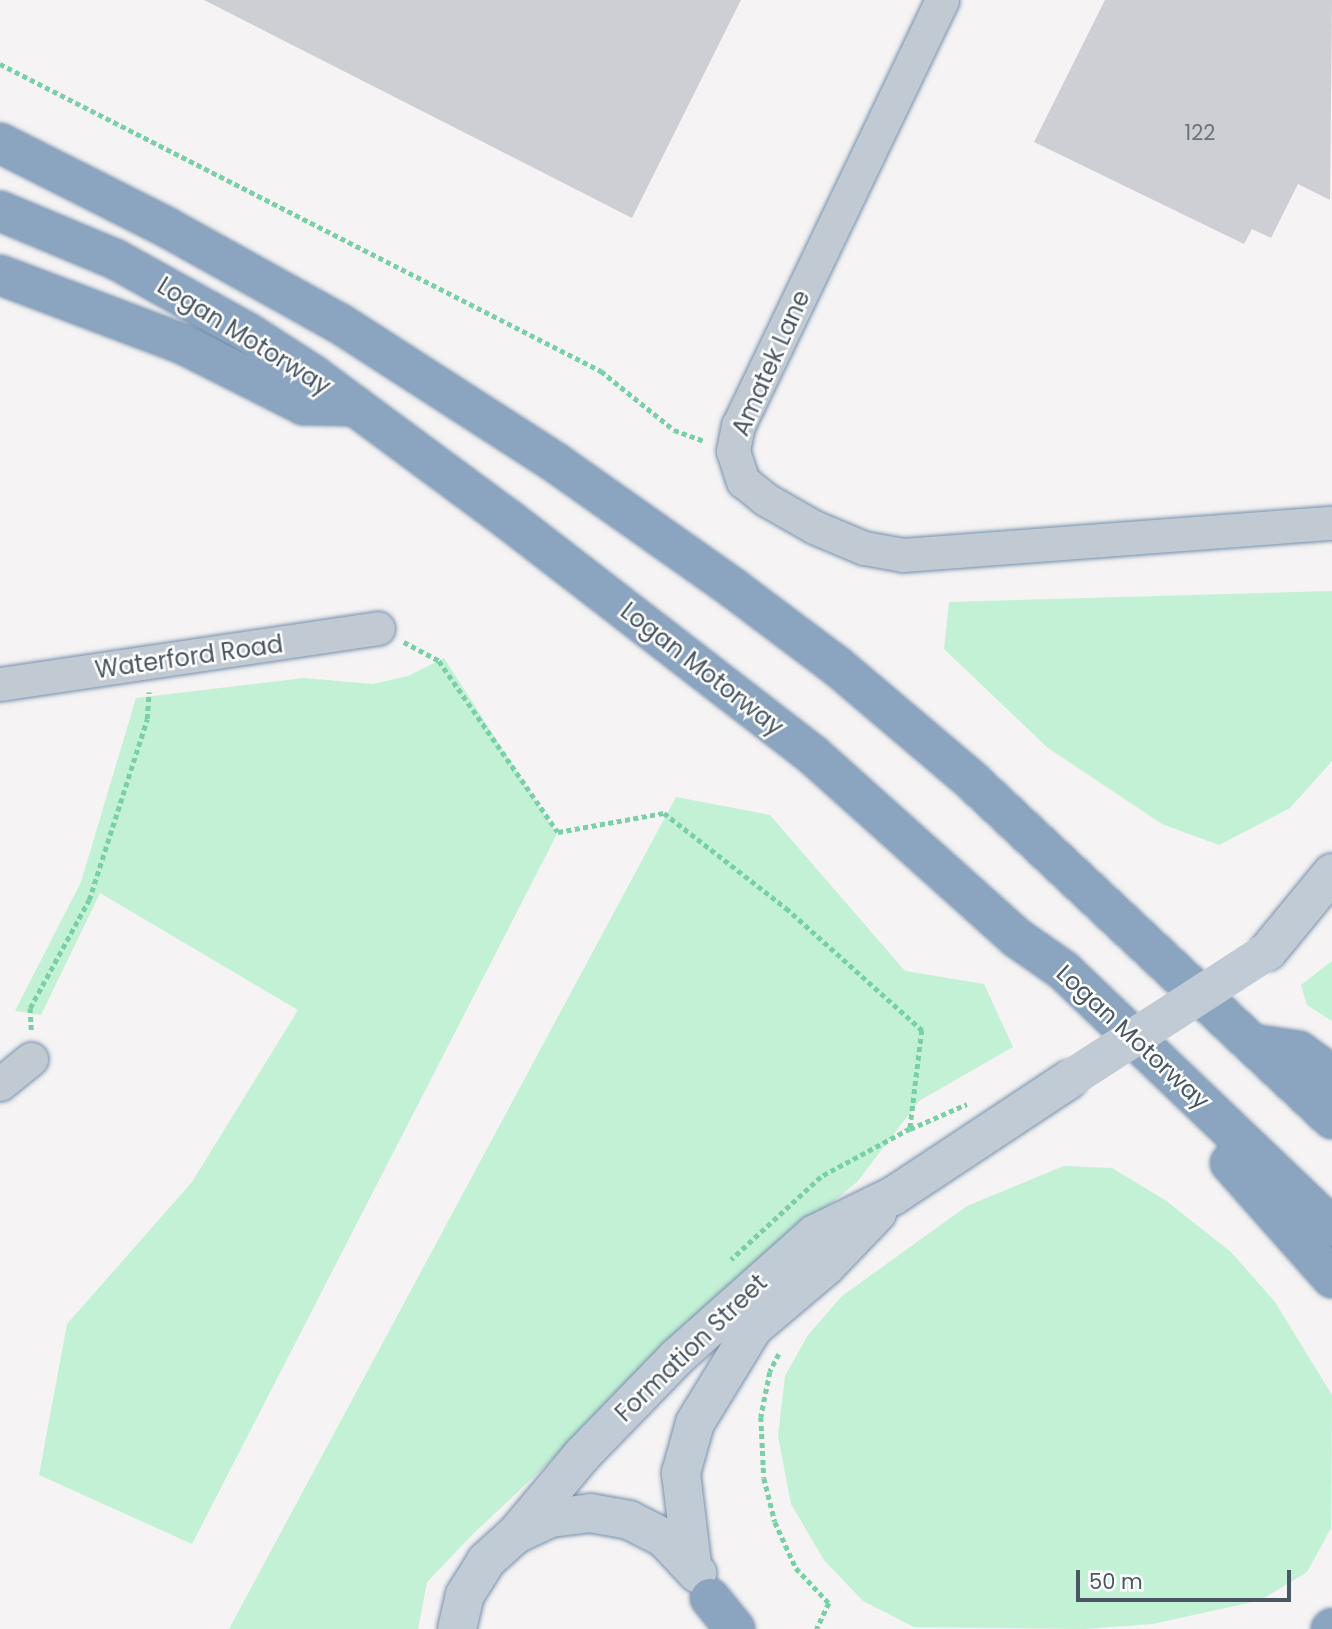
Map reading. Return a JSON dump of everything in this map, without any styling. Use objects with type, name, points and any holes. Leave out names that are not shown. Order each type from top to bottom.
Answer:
[{"type":"highway","points":[[0,143],[168,228],[339,323],[649,527],[895,715],[1057,858],[1332,1119]]},
{"type":"highway","name":"Logan Motorway","points":[[0,211],[115,259],[178,292],[355,406],[813,755],[1017,938],[1063,970],[1332,1227]]},
{"type":"highway","points":[[0,275],[183,344],[304,405],[355,406]]},
{"type":"highway","points":[[1017,938],[1036,967],[1282,1217],[1332,1278]]},
{"type":"highway","points":[[1257,1045],[1299,1051],[1332,1074]]},
{"type":"highway","points":[[714,1614],[735,1629]]},
{"type":"main road","name":"Formation Street","points":[[1268,950],[1332,873]]},
{"type":"main road","name":"Formation Street","points":[[516,1534],[582,1455],[757,1304],[815,1234],[893,1196],[1268,950],[1309,920],[1332,895]]},
{"type":"main road","name":"Formation Street","points":[[692,1564],[681,1473],[695,1423],[721,1376],[753,1328],[757,1304]]},
{"type":"main road","points":[[457,1629],[465,1595],[486,1561],[516,1534],[551,1518],[590,1513],[629,1520],[663,1537],[692,1564],[714,1614]]},
{"type":"street","name":"Amatek Lane","points":[[942,0],[738,425],[733,451],[744,481],[765,499],[864,548],[903,555],[944,555],[1332,523]]},
{"type":"street","name":"Waterford Road","points":[[0,684],[314,641],[379,628]]},
{"type":"street","points":[[0,1084],[31,1059]]},
{"type":"path","points":[[0,64],[601,371],[674,430],[733,451]]},
{"type":"path","points":[[379,628],[439,661],[558,832],[664,813],[786,908],[922,1030],[910,1129],[821,1177],[724,1267],[788,1338],[770,1372],[761,1417],[764,1478],[775,1522],[796,1568],[829,1603],[817,1629]]},
{"type":"path","points":[[31,1059],[30,1008],[89,900],[147,719],[153,661]]},
{"type":"green space","points":[[1332,591],[1332,761],[1290,808],[1219,845],[1162,824],[1048,748],[944,649],[949,602]]},
{"type":"green space","points":[[444,658],[557,834],[192,1544],[39,1475],[67,1324],[192,1182],[298,1010],[100,893],[41,1015],[15,1011],[81,882],[136,698],[304,678],[373,684],[408,676]]},
{"type":"green space","points":[[676,797],[770,815],[905,971],[984,984],[1013,1047],[919,1101],[857,1182],[716,1296],[615,1400],[472,1535],[427,1582],[418,1629],[229,1629]]},
{"type":"green space","points":[[1332,961],[1332,1021],[1307,1005],[1301,985]]},
{"type":"green space","points":[[1064,1166],[1112,1168],[1165,1200],[1231,1252],[1275,1302],[1332,1395],[1331,1528],[1307,1572],[1261,1600],[1153,1624],[1083,1629],[914,1627],[863,1601],[824,1560],[791,1504],[778,1436],[785,1376],[808,1335],[842,1296],[967,1206]]},
{"type":"building","points":[[204,0],[741,0],[632,218]]},
{"type":"building","points":[[1105,0],[1332,0],[1330,200],[1298,184],[1271,238],[1252,229],[1244,244],[1034,142]]}]
